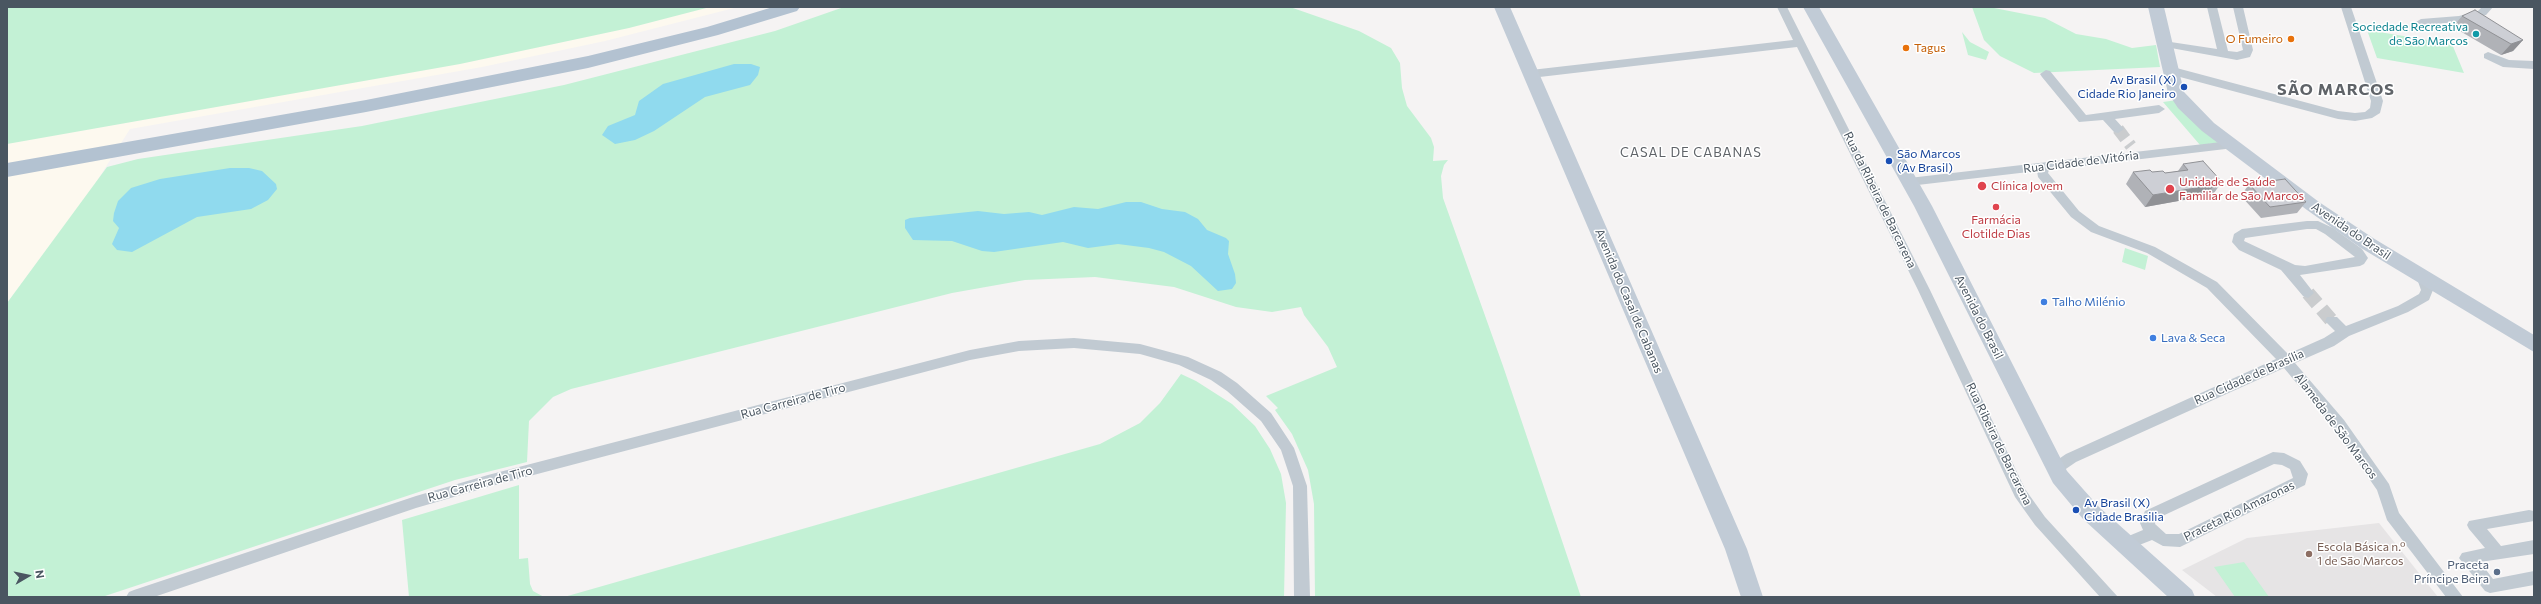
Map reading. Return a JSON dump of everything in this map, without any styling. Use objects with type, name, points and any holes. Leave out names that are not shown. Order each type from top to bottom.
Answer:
[{"type":"main road","points":[[7,157],[360,96],[578,52],[753,7]]},
{"type":"main road","points":[[7,170],[366,106],[588,62],[712,31],[791,7]]},
{"type":"street","name":"Avenida do Casal de Cabanas","points":[[1502,7],[1736,548],[1752,597]]},
{"type":"street","name":"Rua da Ribeira de Barcarena","points":[[1782,7],[1842,124],[1957,358]]},
{"type":"street","name":"Avenida do Brasil","points":[[1811,7],[1910,182],[2055,468],[2077,498],[2124,545],[2184,597]]},
{"type":"street","name":"Avenida do Brasil","points":[[2156,7],[2169,70],[2176,93],[2184,104],[2230,145],[2313,206],[2422,276],[2534,344]]},
{"type":"street","points":[[2212,7],[2223,53]]},
{"type":"street","points":[[2164,44],[2242,56],[2248,53],[2238,7]]},
{"type":"street","points":[[2169,70],[2338,115],[2355,117],[2368,115],[2376,110],[2377,101],[2346,7]]},
{"type":"street","points":[[2421,22],[2459,19],[2482,13],[2488,7]]},
{"type":"street","points":[[1531,74],[1800,42]]},
{"type":"street","points":[[2488,56],[2507,64],[2534,65]]},
{"type":"street","points":[[2046,74],[2083,119],[2160,109]]},
{"type":"street","points":[[2106,116],[2118,130]]},
{"type":"street","name":"Rua Cidade de Vitória","points":[[1910,182],[2044,167],[2135,151],[2230,145]]},
{"type":"street","name":"Alameda de São Marcos","points":[[2044,167],[2042,174],[2075,214],[2095,229],[2151,250],[2212,285],[2286,360],[2339,424],[2384,488],[2392,516],[2456,597]]},
{"type":"street","points":[[2287,269],[2305,271],[2357,263],[2362,258],[2358,252],[2318,225],[2249,233],[2238,237],[2243,247],[2287,269],[2308,293]]},
{"type":"street","name":"Rua Cidade de Brasília","points":[[2055,468],[2071,458],[2286,360],[2329,342],[2344,332],[2403,309],[2424,297],[2427,290],[2422,276]]},
{"type":"street","points":[[2332,321],[2344,332]]},
{"type":"street","name":"Rua Carreira de Tiro","points":[[134,597],[440,494],[970,355],[1019,346],[1054,342],[1118,346],[1183,361],[1216,376],[1232,386],[1266,417],[1287,448],[1300,486],[1302,597]]},
{"type":"street","name":"Rua Ribeira de Barcarena","points":[[1957,358],[2020,493],[2040,521],[2110,597]]},
{"type":"street","name":"Praceta Rio Amazonas","points":[[2273,458],[2290,462],[2301,474],[2300,481],[2180,541],[2163,540],[2152,533],[2147,523],[2150,515],[2273,458]]},
{"type":"street","points":[[2498,553],[2474,525],[2529,516]]},
{"type":"street","points":[[2124,545],[2152,533]]},
{"type":"street","points":[[2534,547],[2467,558],[2490,586],[2534,578]]},
{"type":"shaded area","points":[[7,7],[738,7],[605,41],[482,67],[130,129],[91,190],[7,303]]},
{"type":"shaded area","name":"Escola Básica n.º 1 de São Marcos","points":[[2379,523],[2438,597],[2217,597],[2182,570],[2247,538]]},
{"type":"green space","points":[[7,7],[710,7],[629,28],[460,64],[7,144]]},
{"type":"green space","points":[[844,7],[1290,7],[1359,31],[1391,48],[1400,63],[1402,88],[1407,106],[1431,138],[1434,147],[1433,161],[1448,160],[1444,165],[1441,176],[1443,198],[1503,366],[1581,597],[1315,597],[1314,504],[1308,470],[1292,434],[1275,410],[1278,408],[1266,396],[1337,367],[1328,347],[1304,315],[1301,307],[1272,312],[1236,307],[1174,287],[1095,277],[1025,280],[952,293],[571,389],[553,397],[529,421],[527,462],[455,480],[102,597],[7,597],[7,303],[107,167],[138,159],[362,126],[564,85],[775,31]]},
{"type":"green space","points":[[1972,7],[1989,7],[2045,18],[2076,34],[2106,39],[2132,48],[2156,45],[2160,67],[2034,73],[2000,56],[1984,40]]},
{"type":"green space","points":[[2367,30],[2452,44],[2464,73],[2377,58]]},
{"type":"green space","points":[[1962,32],[1970,42],[1989,52],[1986,60],[1968,55]]},
{"type":"green space","points":[[2177,100],[2226,142],[2200,145],[2163,102]]},
{"type":"green space","points":[[2125,248],[2148,256],[2145,270],[2122,262]]},
{"type":"green space","points":[[1181,374],[1196,381],[1232,404],[1255,426],[1270,449],[1281,474],[1286,503],[1284,597],[564,597],[1100,444],[1140,423],[1160,403]]},
{"type":"green space","points":[[519,485],[519,559],[528,558],[530,584],[533,591],[544,597],[409,597],[402,520]]},
{"type":"green space","points":[[2244,562],[2269,597],[2235,597],[2214,567]]},
{"type":"water","points":[[734,64],[751,64],[760,67],[758,75],[750,85],[705,97],[654,131],[635,140],[615,144],[602,135],[608,126],[635,115],[639,101],[663,84]]},
{"type":"water","points":[[230,168],[249,168],[262,171],[276,184],[277,189],[268,200],[251,209],[197,217],[132,252],[117,250],[112,244],[119,228],[113,221],[118,201],[131,188],[160,179]]},
{"type":"water","points":[[1126,202],[1141,202],[1162,209],[1185,212],[1198,219],[1207,230],[1226,238],[1229,241],[1228,254],[1235,274],[1236,283],[1232,289],[1218,291],[1191,266],[1164,252],[1149,248],[1118,244],[1088,248],[1063,242],[994,252],[982,251],[952,241],[913,240],[905,228],[905,220],[910,218],[978,211],[1004,214],[1029,212],[1042,215],[1074,207],[1098,209]]},
{"type":"building","points":[[2475,10],[2523,40],[2511,44],[2462,16]]},
{"type":"building","points":[[2203,161],[2222,182],[2212,183],[2214,185],[2153,195],[2133,172],[2150,170],[2152,172],[2163,171],[2165,173],[2188,170],[2183,164]]},
{"type":"building","points":[[2285,179],[2306,202],[2270,207],[2249,184]]},
{"type":"tunnel","points":[[2118,129],[2131,146]]},
{"type":"tunnel","points":[[2308,293],[2332,321]]},
{"type":"place","name":"Sociedade Recreativa de São Marcos","points":[[2476,34]]},
{"type":"place","name":"O Fumeiro","points":[[2291,39]]},
{"type":"place","name":"Tagus","points":[[1906,48]]},
{"type":"place","name":"Av Brasil (X) Cidade Rio Janeiro","points":[[2184,87]]},
{"type":"place","name":"São Marcos (Av Brasil)","points":[[1889,161]]},
{"type":"place","name":"Clínica Jovem","points":[[1982,186]]},
{"type":"place","name":"Unidade de Saúde Familiar de São Marcos","points":[[2170,189]]},
{"type":"place","name":"Farmácia Clotilde Dias","points":[[1996,207]]},
{"type":"place","name":"Talho Milénio","points":[[2044,302]]},
{"type":"place","name":"Lava & Seca","points":[[2153,338]]},
{"type":"place","name":"Av Brasil (X) Cidade Brasilia","points":[[2076,510]]},
{"type":"place","name":"Escola Básica n.º 1 de São Marcos","points":[[2309,554]]},
{"type":"place","name":"Praceta Príncipe Beira","points":[[2497,572]]},
{"type":"district","name":"SÃO MARCOS","points":[[2336,90]]},
{"type":"district","name":"CASAL DE CABANAS","points":[[1691,153]]}]
